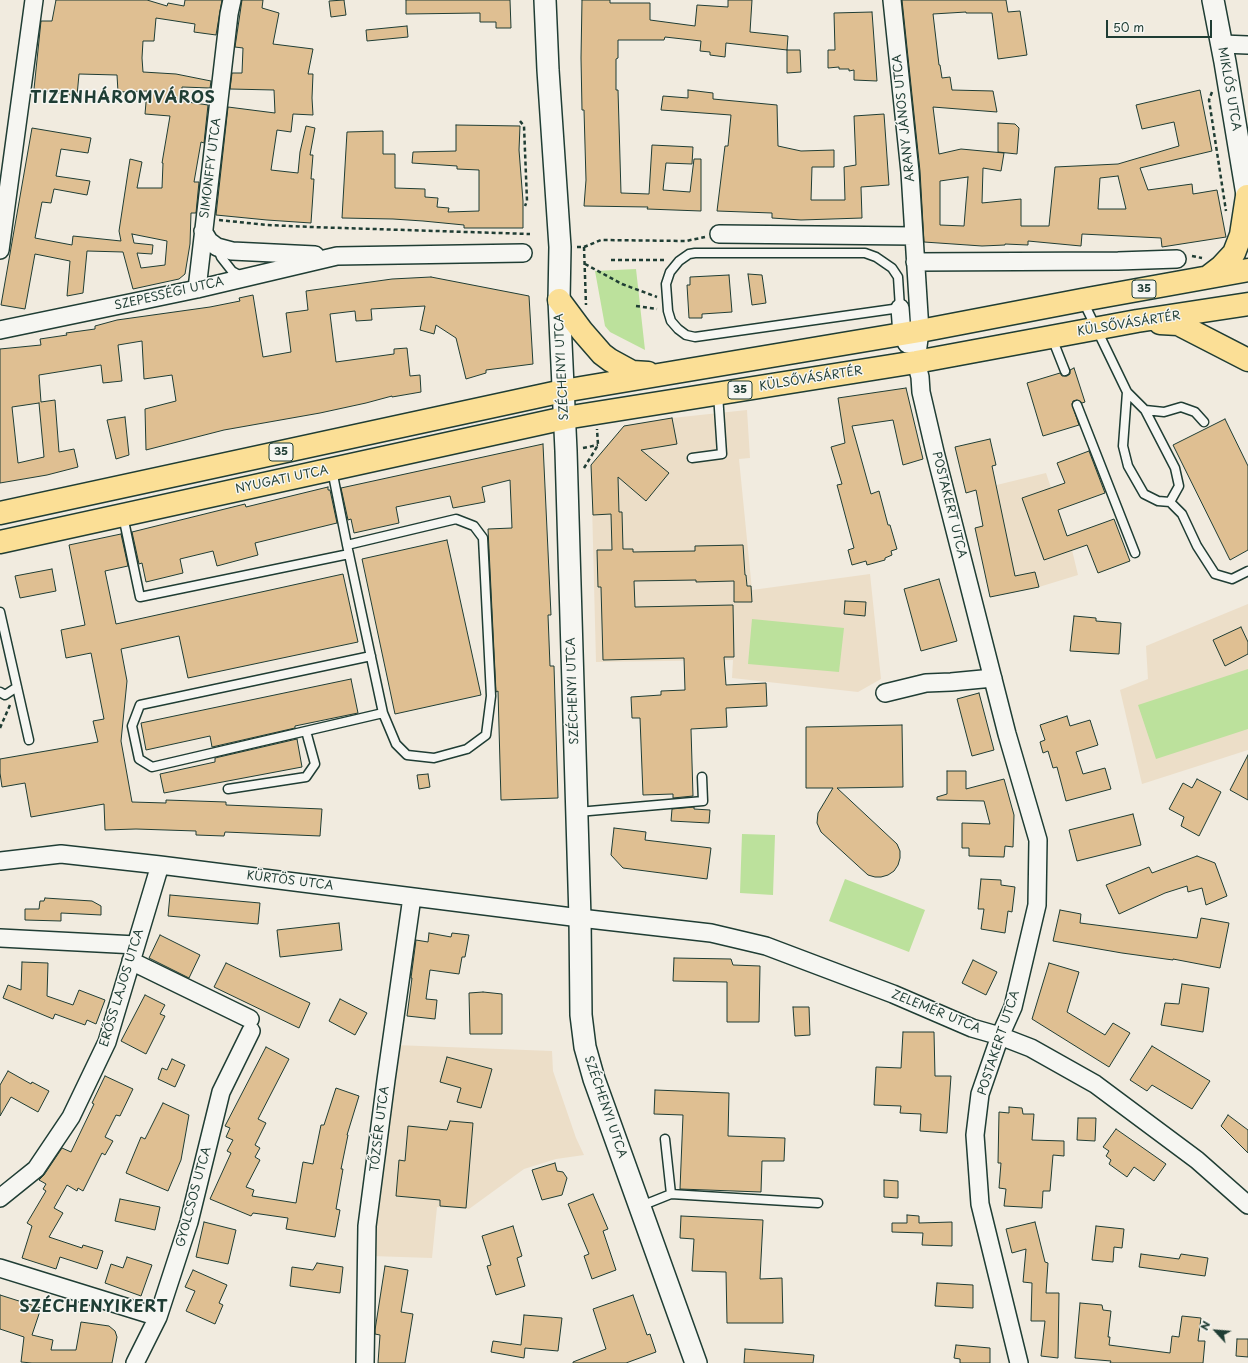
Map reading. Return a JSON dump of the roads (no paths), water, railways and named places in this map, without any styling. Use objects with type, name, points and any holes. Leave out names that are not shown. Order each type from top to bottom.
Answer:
[{"type":"main road","points":[[1207,278],[1221,267],[1234,253],[1241,235],[1247,199]]},
{"type":"main road","name":"35","points":[[0,513],[563,391],[911,332],[1248,270]]},
{"type":"main road","points":[[559,300],[602,354],[610,360],[632,372],[665,374]]},
{"type":"main road","name":"KÜLSŐVÁSÁRTÉR","points":[[565,418],[916,362],[1136,321],[1248,304]]},
{"type":"main road","points":[[1136,321],[1178,324],[1248,360]]},
{"type":"main road","name":"NYUGATI UTCA","points":[[0,542],[565,418]]},
{"type":"street","points":[[0,250],[34,0]]},
{"type":"street","name":"SIMONFFY UTCA","points":[[197,289],[229,14],[232,0]]},
{"type":"street","name":"SZÉCHENYI UTCA","points":[[545,0],[548,70],[560,247],[559,300],[565,418],[580,918],[581,1015],[585,1047],[594,1079],[696,1363]]},
{"type":"street","name":"ARANY JÁNOS UTCA","points":[[892,0],[910,172],[914,236]]},
{"type":"street","name":"MIKLÓS UTCA","points":[[1213,0],[1222,44],[1247,199]]},
{"type":"street","points":[[1222,44],[1248,46]]},
{"type":"street","points":[[204,225],[209,241],[217,247]]},
{"type":"street","points":[[719,234],[914,236],[915,262],[911,332]]},
{"type":"street","name":"SZEPESSÉGI UTCA","points":[[217,247],[232,251],[337,256],[523,253]]},
{"type":"street","name":"SZEPESSÉGI UTCA","points":[[0,330],[197,289],[337,256]]},
{"type":"street","points":[[915,262],[1111,261],[1177,259]]},
{"type":"street","points":[[895,303],[911,332]]},
{"type":"street","name":"POSTAKERT UTCA","points":[[911,332],[920,377],[921,392],[935,452],[1007,734],[1038,840],[1038,904],[1013,1007],[1000,1036],[980,1094],[975,1136],[980,1204],[1019,1363]]},
{"type":"street","points":[[885,693],[926,683],[993,678]]},
{"type":"street","name":"KÜRTÖS UTCA","points":[[0,861],[61,854],[580,918]]},
{"type":"street","name":"ERŐSS LAJOS UTCA","points":[[0,1198],[36,1169],[71,1117],[107,1042],[160,865]]},
{"type":"street","name":"TŐZSÉR UTCA","points":[[365,1363],[367,1226],[412,897]]},
{"type":"street","name":"ZELEMÉR UTCA","points":[[580,918],[711,933],[766,946],[894,994],[972,1028],[1000,1036],[1030,1048],[1095,1084],[1196,1160],[1248,1205]]},
{"type":"street","points":[[0,938],[136,945]]},
{"type":"street","name":"GYOLCSOS UTCA","points":[[131,961],[250,1025],[221,1092],[189,1222],[158,1318],[135,1363]]},
{"type":"street","points":[[0,1268],[158,1318]]},
{"type":"lane","points":[[217,247],[221,257],[232,271],[244,277]]},
{"type":"lane","points":[[695,252],[865,253],[876,257],[892,268],[898,277],[895,303],[695,337],[686,335],[671,321],[668,311],[666,284],[670,272],[680,261],[689,254],[695,252]]},
{"type":"lane","points":[[1082,300],[1127,392],[1145,410],[1175,468],[1179,486],[1170,502]]},
{"type":"lane","points":[[1052,337],[1065,371]]},
{"type":"lane","points":[[1127,392],[1123,446],[1128,466],[1144,494],[1158,501],[1170,502],[1182,514],[1197,546],[1215,574],[1232,580],[1248,572]]},
{"type":"lane","points":[[692,458],[722,454],[718,394]]},
{"type":"lane","points":[[1077,405],[1135,553]]},
{"type":"lane","points":[[1145,410],[1164,412],[1181,407],[1195,412],[1204,422]]},
{"type":"lane","points":[[123,515],[140,597],[348,550],[456,519],[474,526],[483,538],[491,696],[486,735],[467,749],[434,758],[407,755],[396,744],[383,713],[348,550],[332,469]]},
{"type":"lane","points":[[0,612],[29,740]]},
{"type":"lane","points":[[371,656],[140,705],[132,726],[140,759],[152,767],[383,713]]},
{"type":"lane","points":[[0,692],[5,694],[17,687]]},
{"type":"lane","points":[[228,789],[306,777],[314,764],[306,731]]},
{"type":"lane","points":[[577,812],[703,802],[702,777]]},
{"type":"lane","points":[[665,1139],[671,1194]]},
{"type":"lane","points":[[640,1206],[671,1194],[818,1203]]},
{"type":"district","name":"TIZENHÁROMVÁROS","points":[[123,99]]},
{"type":"district","name":"SZÉCHENYIKERT","points":[[94,1308]]}]
